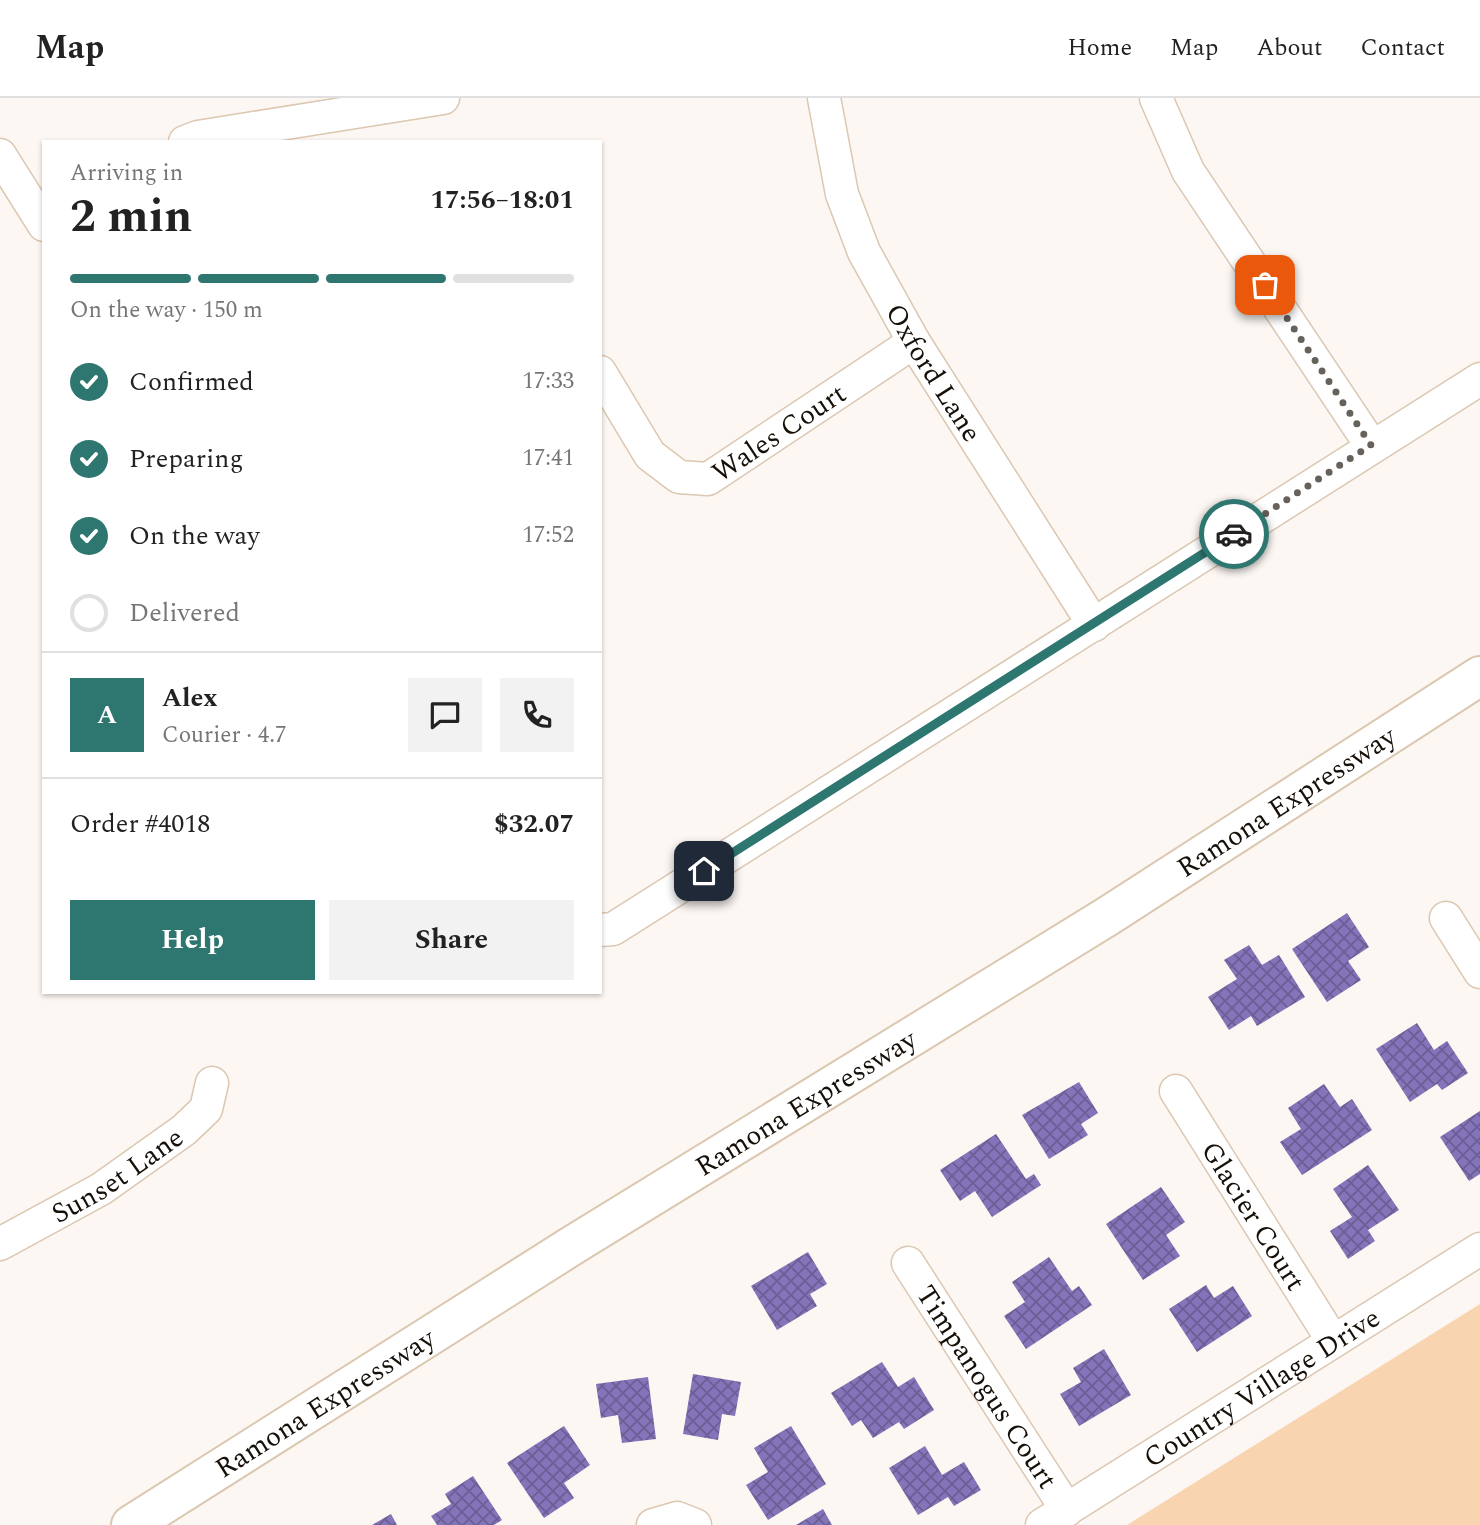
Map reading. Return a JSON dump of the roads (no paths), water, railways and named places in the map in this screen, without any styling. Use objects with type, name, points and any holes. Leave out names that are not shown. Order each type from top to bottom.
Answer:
[{"type":"main road","name":"Ramona Expressway","points":[[131,1525],[573,1245],[1108,916],[1480,676]]},
{"type":"street","points":[[190,140],[443,98]]},
{"type":"street","name":"Oxford Lane","points":[[824,98],[842,194],[864,252],[914,342],[1094,625]]},
{"type":"street","points":[[1156,98],[1188,172],[1371,445]]},
{"type":"street","points":[[0,155],[42,220]]},
{"type":"street","name":"Wales Court","points":[[602,375],[650,455],[679,477],[708,479],[914,342]]},
{"type":"street","points":[[602,930],[613,929],[1094,625],[1371,445],[1480,379]]},
{"type":"street","points":[[1446,918],[1480,972]]},
{"type":"street","name":"Sunset Lane","points":[[0,1244],[101,1189],[184,1130],[206,1109],[212,1083]]},
{"type":"street","name":"Glacier Court","points":[[1176,1091],[1333,1341]]},
{"type":"street","name":"Country Village Drive","points":[[1054,1517],[1480,1249]]},
{"type":"street","name":"Timpanogus Court","points":[[908,1262],[1054,1517]]}]
